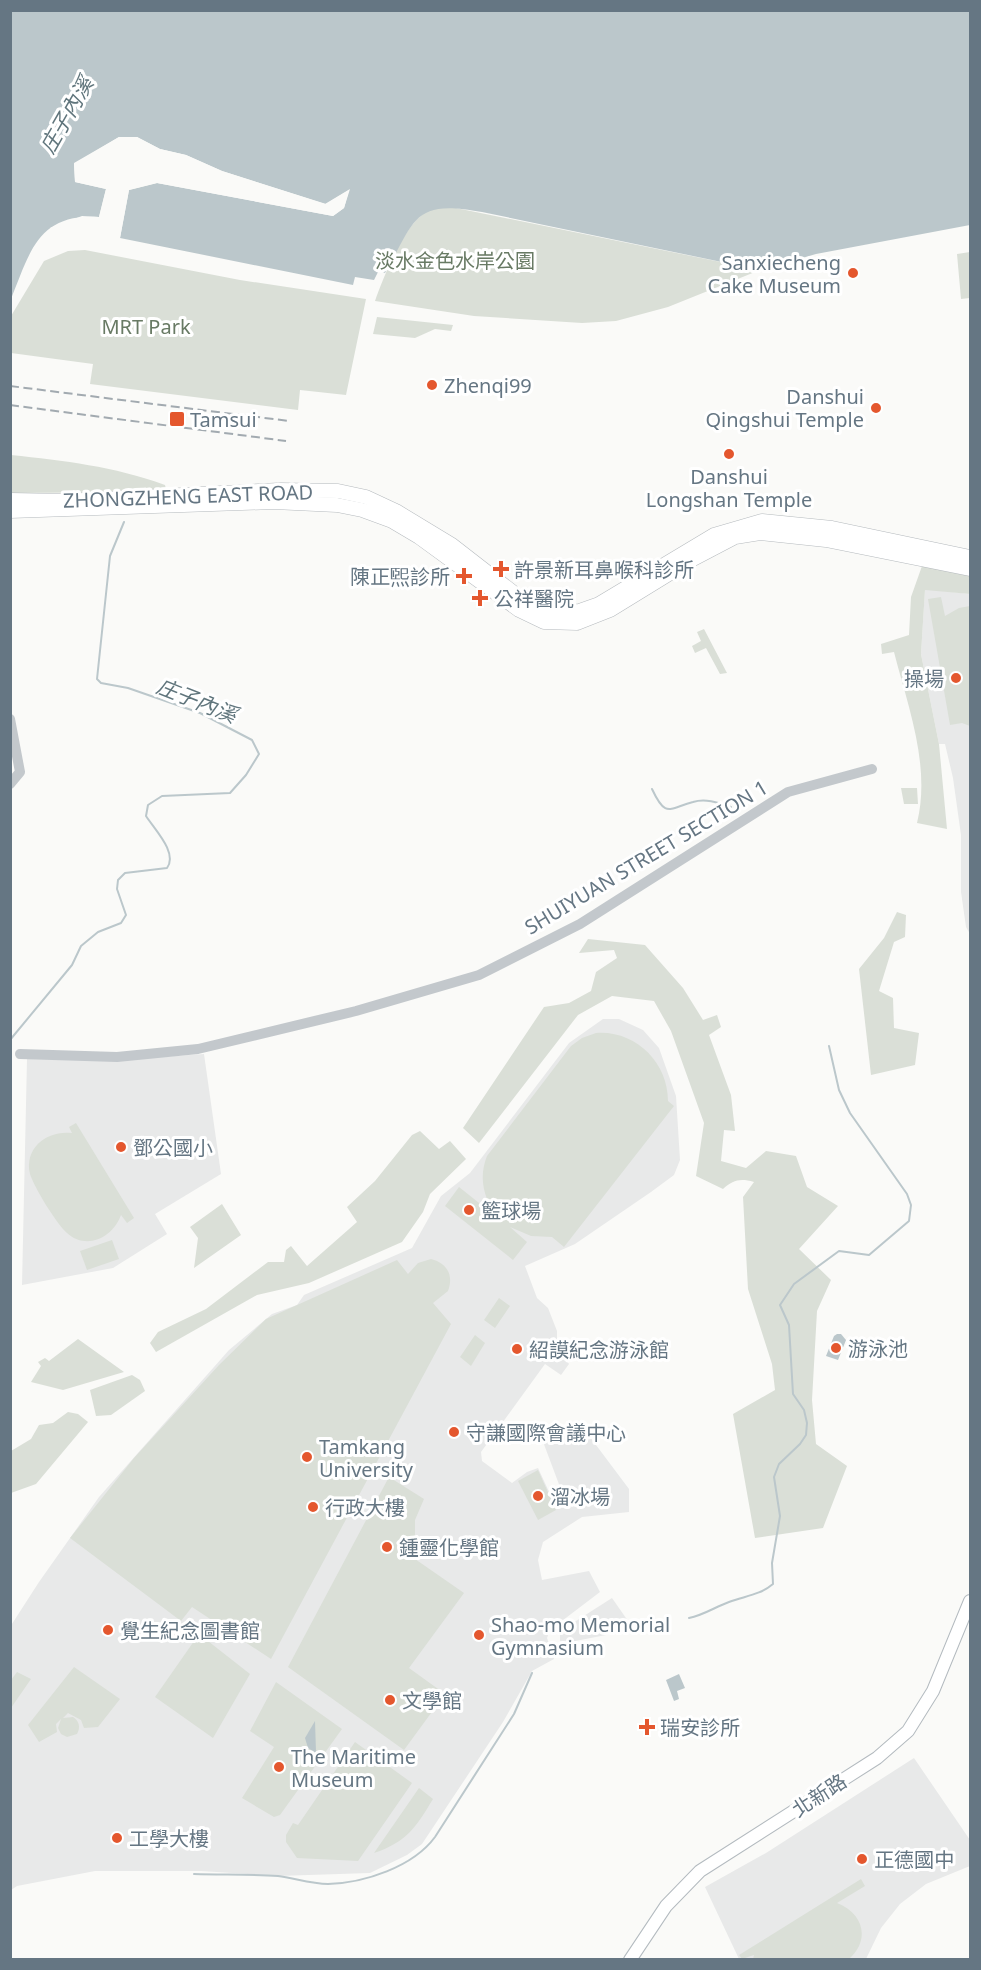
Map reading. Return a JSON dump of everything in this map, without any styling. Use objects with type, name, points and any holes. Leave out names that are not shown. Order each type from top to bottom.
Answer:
[{"type":"main road","name":"ZHONGZHENG EAST ROAD","points":[[10,500],[64,501],[280,490],[338,491],[364,503]]},
{"type":"main road","name":"ZHONGZHENG EAST ROAD","points":[[10,512],[274,502],[337,505],[364,503]]},
{"type":"main road","points":[[364,503],[396,511],[452,545],[528,604],[550,612],[579,611],[599,604],[714,535],[762,521],[832,528],[970,557]]},
{"type":"main road","points":[[364,503],[419,537],[519,610],[544,622],[577,623],[610,610],[693,559],[735,537],[760,533],[826,540],[970,568]]},
{"type":"main road","name":"北新路","points":[[630,1959],[666,1905],[700,1871],[877,1758],[908,1731],[933,1691],[970,1601]]},
{"type":"street","points":[[10,719],[20,772],[10,784]]},
{"type":"street","name":"SHUIYUAN STREET SECTION 1","points":[[20,1054],[117,1057],[198,1048],[356,1011],[479,975],[580,924],[788,792],[872,769]]},
{"type":"shaded area","points":[[925,589],[970,594],[970,934],[966,927],[961,892],[961,835],[953,778],[945,744],[939,744],[921,654]]},
{"type":"shaded area","name":"Tamkang University","points":[[603,1019],[619,1019],[643,1030],[659,1048],[676,1096],[680,1160],[674,1175],[575,1244],[525,1266],[537,1298],[548,1308],[557,1331],[557,1346],[569,1364],[561,1375],[545,1364],[481,1452],[482,1461],[512,1483],[527,1472],[538,1468],[551,1496],[563,1495],[542,1439],[578,1421],[629,1489],[629,1512],[582,1517],[543,1542],[538,1560],[542,1580],[589,1571],[600,1592],[550,1630],[547,1638],[554,1659],[532,1671],[503,1722],[422,1844],[407,1855],[370,1873],[278,1876],[201,1871],[95,1871],[17,1886],[11,1890],[10,1627],[39,1582],[99,1497],[229,1350],[272,1314],[297,1305],[304,1295],[412,1248],[441,1196],[470,1173],[569,1043]]},
{"type":"shaded area","name":"鄧公國小","points":[[204,1054],[221,1174],[155,1214],[167,1234],[113,1268],[22,1285],[27,1059],[116,1060]]},
{"type":"shaded area","points":[[612,1598],[628,1621],[606,1635],[560,1644],[560,1635],[565,1628]]},
{"type":"shaded area","name":"正德國中","points":[[914,1758],[970,1840],[970,1866],[926,1884],[900,1904],[881,1928],[866,1959],[739,1959],[705,1887],[766,1853]]},
{"type":"green space","name":"淡水金色水岸公園","points":[[451,207],[760,270],[668,307],[616,321],[582,323],[474,316],[375,301],[383,279],[411,226],[419,217],[431,210]]},
{"type":"green space","name":"MRT Park","points":[[85,250],[240,280],[366,299],[346,395],[300,390],[298,410],[90,384],[93,364],[11,353],[11,316],[44,261],[68,251]]},
{"type":"green space","points":[[970,252],[970,298],[961,299],[957,254]]},
{"type":"green space","points":[[377,317],[453,325],[451,331],[435,329],[415,338],[373,334]]},
{"type":"green space","points":[[11,455],[108,469],[165,485],[166,489],[159,492],[11,493]]},
{"type":"green space","points":[[922,566],[970,575],[970,594],[925,590],[921,654],[939,744],[947,829],[917,823],[921,802],[921,780],[916,737],[894,652],[882,654],[881,644],[909,635],[911,597]]},
{"type":"green space","name":"操場","points":[[941,597],[945,616],[959,608],[970,606],[970,726],[962,723],[950,725],[928,599]]},
{"type":"green space","points":[[704,629],[727,673],[720,674],[706,648],[695,653],[692,646],[701,641],[697,632]]},
{"type":"green space","points":[[901,788],[917,788],[918,804],[904,804]]},
{"type":"green space","points":[[897,912],[906,915],[905,937],[894,942],[879,991],[893,998],[894,1028],[919,1033],[915,1065],[871,1075],[859,969],[884,938]]},
{"type":"green space","points":[[588,939],[645,945],[683,988],[703,1020],[717,1015],[721,1027],[709,1035],[731,1095],[735,1131],[724,1130],[721,1161],[746,1168],[766,1151],[796,1156],[807,1187],[838,1206],[799,1249],[831,1280],[817,1311],[812,1400],[816,1444],[847,1466],[823,1528],[755,1538],[733,1414],[775,1390],[772,1364],[748,1289],[743,1197],[754,1182],[737,1181],[723,1189],[696,1176],[704,1123],[671,1031],[654,1001],[612,996],[578,1015],[479,1143],[463,1128],[544,1007],[569,1003],[591,991],[596,972],[617,958],[614,950],[579,953]]},
{"type":"green space","points":[[596,1033],[610,1033],[624,1037],[647,1051],[662,1074],[667,1087],[668,1101],[674,1106],[564,1247],[552,1237],[531,1236],[510,1227],[527,1242],[513,1260],[445,1206],[459,1187],[498,1218],[489,1204],[484,1188],[483,1173],[487,1156],[571,1046],[582,1038]]},
{"type":"green space","points":[[76,1123],[134,1218],[127,1223],[121,1215],[112,1230],[91,1241],[75,1238],[62,1228],[46,1205],[30,1174],[29,1164],[34,1148],[54,1134],[72,1133],[69,1127]]},
{"type":"green space","points":[[420,1131],[439,1149],[450,1141],[466,1159],[430,1194],[423,1212],[402,1242],[309,1283],[257,1295],[156,1352],[150,1343],[158,1332],[206,1309],[268,1262],[284,1262],[286,1250],[291,1246],[307,1266],[357,1222],[347,1207],[375,1181],[412,1135]]},
{"type":"green space","points":[[222,1204],[241,1235],[194,1268],[198,1238],[190,1227]]},
{"type":"green space","points":[[112,1240],[119,1259],[87,1270],[80,1251]]},
{"type":"green space","points":[[431,1259],[441,1263],[448,1271],[450,1285],[448,1291],[433,1303],[451,1324],[271,1659],[192,1607],[181,1621],[70,1538],[134,1458],[219,1365],[266,1319],[397,1260],[408,1274],[418,1263]]},
{"type":"green space","points":[[499,1298],[510,1306],[495,1328],[484,1320]]},
{"type":"green space","points":[[475,1335],[485,1343],[471,1366],[460,1357]]},
{"type":"green space","points":[[78,1339],[124,1372],[63,1390],[31,1382],[41,1366],[38,1362],[45,1358],[49,1361]]},
{"type":"green space","points":[[132,1375],[140,1380],[145,1391],[111,1415],[96,1416],[90,1390]]},
{"type":"green space","points":[[68,1412],[78,1414],[88,1422],[36,1484],[11,1493],[11,1451],[31,1439],[39,1425],[53,1423]]},
{"type":"green space","name":"溜冰場","points":[[538,1470],[556,1510],[538,1520],[518,1481]]},
{"type":"green space","points":[[389,1477],[424,1499],[415,1520],[415,1559],[464,1593],[409,1668],[445,1694],[404,1750],[288,1667]]},
{"type":"green space","points":[[199,1634],[250,1674],[213,1738],[155,1697]]},
{"type":"green space","points":[[74,1667],[120,1699],[98,1727],[84,1728],[81,1720],[68,1713],[63,1718],[73,1717],[77,1720],[79,1727],[77,1734],[67,1737],[61,1734],[58,1728],[61,1719],[56,1724],[57,1732],[39,1742],[28,1725]]},
{"type":"green space","points":[[17,1672],[31,1679],[11,1708],[11,1680]]},
{"type":"green space","points":[[276,1682],[342,1729],[280,1815],[274,1817],[242,1798],[274,1747],[250,1731]]},
{"type":"green space","points":[[355,1742],[412,1783],[358,1861],[297,1858],[286,1842],[286,1835],[293,1823],[298,1825]]},
{"type":"green space","points":[[419,1788],[433,1799],[421,1818],[410,1832],[395,1844],[374,1853]]},
{"type":"green space","points":[[861,1879],[865,1886],[837,1903],[853,1913],[861,1927],[860,1943],[849,1959],[753,1959],[754,1955],[742,1959],[739,1955]]},
{"type":"water","points":[[11,11],[970,11],[970,225],[816,254],[760,270],[482,212],[442,208],[429,211],[419,217],[385,273],[379,270],[374,280],[355,277],[353,285],[120,238],[129,190],[157,183],[333,216],[344,208],[349,190],[326,204],[222,171],[186,155],[160,149],[137,137],[119,137],[74,164],[75,182],[106,189],[99,217],[78,217],[49,229],[31,251],[11,299]]},
{"type":"water","name":"游泳池","points":[[837,1334],[841,1334],[846,1340],[838,1360],[826,1356]]},
{"type":"water","points":[[679,1674],[685,1688],[677,1691],[679,1699],[674,1701],[666,1680]]},
{"type":"water","points":[[315,1721],[316,1753],[308,1748],[305,1738]]},
{"type":"pier","points":[[119,137],[137,137],[160,149],[186,155],[222,171],[325,204],[350,189],[344,208],[333,216],[157,183],[129,190],[120,238],[117,238],[127,189],[156,180],[315,212],[332,213],[341,206],[344,195],[325,207],[221,174],[136,140],[120,140],[77,165],[78,179],[109,187],[102,219],[83,219],[56,229],[50,228],[82,216],[99,217],[106,189],[75,182],[74,163]]},
{"type":"waterway","name":"庄子內溪","points":[[10,1040],[72,965],[81,946],[98,932],[121,923],[126,915],[117,889],[118,880],[125,873],[167,868],[170,862],[168,849],[146,816],[148,805],[162,796],[230,793],[246,775],[259,754],[252,740],[200,713],[128,688],[101,683],[97,679],[110,556],[124,522]]},
{"type":"waterway","points":[[652,789],[661,805],[669,809],[703,801],[712,801],[731,807]]},
{"type":"waterway","points":[[689,1618],[758,1593],[773,1584],[772,1563],[780,1516],[774,1477],[779,1464],[806,1435],[807,1423],[804,1410],[793,1394],[789,1325],[780,1305],[794,1284],[839,1251],[869,1255],[909,1221],[911,1205],[907,1194],[850,1113],[839,1090],[829,1046]]},
{"type":"waterway","points":[[194,1874],[278,1876],[328,1884],[372,1877],[401,1865],[426,1848],[435,1837],[514,1714],[532,1673]]},
{"type":"railway","points":[[10,386],[289,421]]},
{"type":"railway","points":[[10,405],[286,441]]},
{"type":"place","name":"Sanxiecheng Cake Museum","points":[[853,273]]},
{"type":"place","name":"Zhenqi99","points":[[432,385]]},
{"type":"place","name":"Danshui Qingshui Temple","points":[[876,408]]},
{"type":"place","name":"Tamsui","points":[[177,419]]},
{"type":"place","name":"Danshui Longshan Temple","points":[[729,454]]},
{"type":"place","name":"許景新耳鼻喉科診所","points":[[501,569]]},
{"type":"place","name":"陳正煕診所","points":[[464,576]]},
{"type":"place","name":"公祥醫院","points":[[480,598]]},
{"type":"place","name":"操場","points":[[956,678]]},
{"type":"place","name":"鄧公國小","points":[[121,1147]]},
{"type":"place","name":"籃球場","points":[[469,1210]]},
{"type":"place","name":"游泳池","points":[[836,1348]]},
{"type":"place","name":"紹謨紀念游泳館","points":[[517,1349]]},
{"type":"place","name":"守謙國際會議中心","points":[[454,1432]]},
{"type":"place","name":"Tamkang University","points":[[307,1457]]},
{"type":"place","name":"溜冰場","points":[[538,1496]]},
{"type":"place","name":"行政大樓","points":[[313,1507]]},
{"type":"place","name":"鍾靈化學館","points":[[387,1547]]},
{"type":"place","name":"覺生紀念圖書館","points":[[108,1630]]},
{"type":"place","name":"Shao-mo Memorial Gymnasium","points":[[479,1635]]},
{"type":"place","name":"文學館","points":[[390,1700]]},
{"type":"place","name":"瑞安診所","points":[[647,1727]]},
{"type":"place","name":"The Maritime Museum","points":[[279,1767]]},
{"type":"place","name":"工學大樓","points":[[117,1838]]},
{"type":"place","name":"正德國中","points":[[862,1859]]}]
